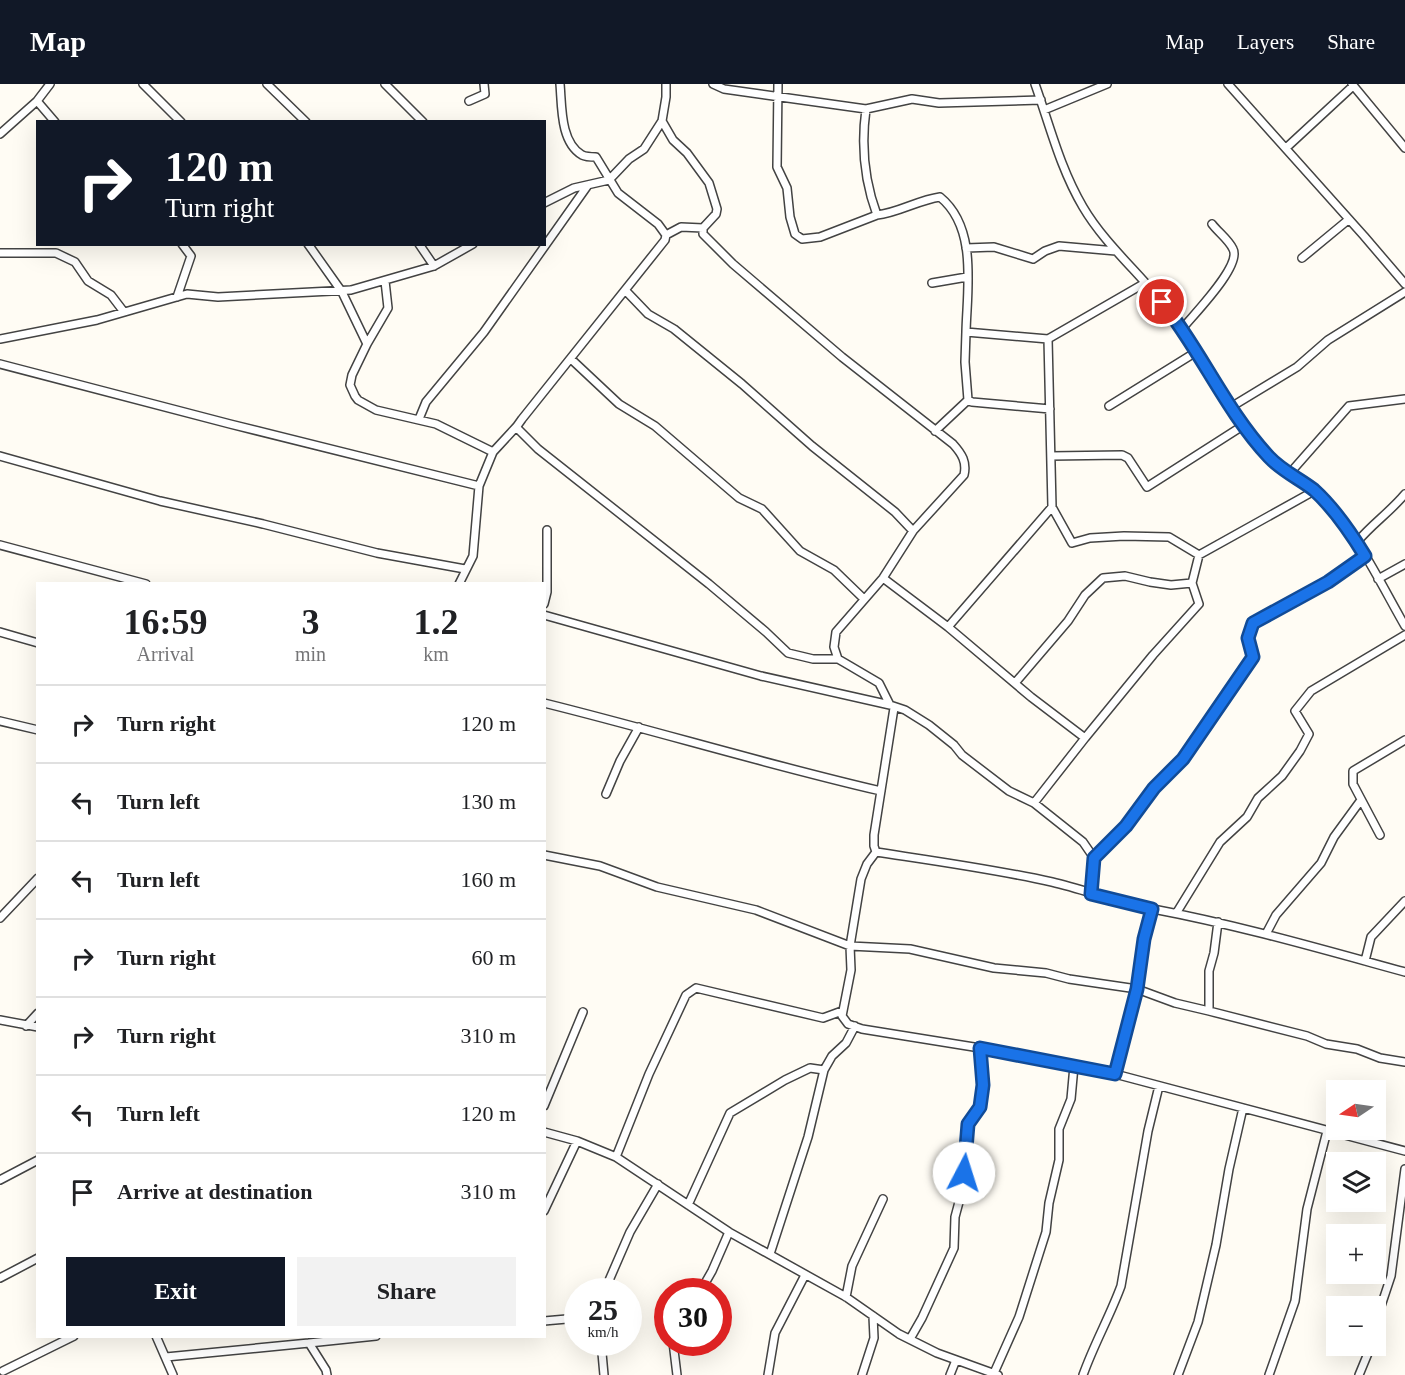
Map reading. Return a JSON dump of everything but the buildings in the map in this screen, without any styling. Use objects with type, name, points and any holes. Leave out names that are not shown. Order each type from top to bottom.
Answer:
[{"type":"street","points":[[143,84],[179,120]]},
{"type":"street","points":[[267,84],[304,120]]},
{"type":"street","points":[[385,84],[421,120]]},
{"type":"street","points":[[469,101],[485,94],[484,84]]},
{"type":"street","points":[[560,84],[563,124],[567,138],[582,155],[596,157],[603,165],[618,193],[658,224],[666,235]]},
{"type":"street","points":[[546,203],[574,188],[609,180],[629,159],[644,149],[662,121],[666,84]]},
{"type":"street","points":[[713,84],[724,89],[866,109],[912,99],[939,103],[1041,100]]},
{"type":"street","points":[[778,84],[777,167],[787,188],[790,217],[795,234],[802,239],[819,237],[909,204],[940,197],[956,216],[963,230],[968,277],[965,362],[968,400]]},
{"type":"street","points":[[1035,84],[1058,157],[1082,205],[1116,251],[1162,302],[1182,329],[1231,407],[1270,458],[1314,491],[1357,542],[1405,626]]},
{"type":"street","points":[[1044,110],[1107,84]]},
{"type":"street","points":[[1228,84],[1405,284]]},
{"type":"street","points":[[0,134],[37,101],[47,85]]},
{"type":"street","points":[[1286,148],[1352,85],[1405,148]]},
{"type":"street","points":[[37,101],[53,120]]},
{"type":"street","points":[[866,109],[863,135],[867,185],[877,215]]},
{"type":"street","points":[[662,121],[673,140],[687,153],[709,183],[717,209],[716,214],[703,228],[703,234],[733,264],[842,357],[961,453],[966,469],[964,475],[913,531],[883,578],[836,632],[834,646],[838,659]]},
{"type":"street","points":[[546,244],[588,185]]},
{"type":"street","points":[[1302,258],[1348,220]]},
{"type":"street","points":[[1182,329],[1224,278],[1234,256],[1234,249],[1212,224]]},
{"type":"street","points":[[460,582],[473,556],[479,486],[493,452],[571,359],[665,240],[666,235],[681,227],[703,228]]},
{"type":"street","points":[[177,297],[191,256],[184,246]]},
{"type":"street","points":[[309,246],[342,292],[366,344]]},
{"type":"street","points":[[420,246],[434,266]]},
{"type":"street","points":[[0,339],[97,320],[187,294],[218,297],[304,291],[342,292],[434,266],[469,246]]},
{"type":"street","points":[[420,419],[426,402],[484,332],[545,246]]},
{"type":"street","points":[[966,248],[994,247],[1032,259],[1059,246],[1116,251]]},
{"type":"street","points":[[0,253],[56,253],[75,262],[87,281],[111,295],[124,312]]},
{"type":"street","points":[[932,283],[968,277]]},
{"type":"street","points":[[385,281],[388,308],[366,344],[352,375],[350,385],[358,400],[376,410],[436,424],[493,452]]},
{"type":"street","points":[[966,332],[1048,339],[1145,283]]},
{"type":"street","points":[[625,290],[648,314],[683,336],[742,384],[812,446],[895,512],[913,531]]},
{"type":"street","points":[[1231,407],[1298,368],[1328,340],[1405,292]]},
{"type":"street","points":[[1048,339],[1052,507],[1072,543],[1090,538],[1169,537],[1199,555]]},
{"type":"street","points":[[1109,406],[1196,352]]},
{"type":"street","points":[[571,359],[619,404],[655,426],[740,498],[762,509],[800,551],[834,570],[864,600]]},
{"type":"street","points":[[0,364],[479,486]]},
{"type":"street","points":[[1290,473],[1349,406],[1405,399]]},
{"type":"street","points":[[935,431],[968,400]]},
{"type":"street","points":[[968,400],[1050,409]]},
{"type":"street","points":[[1051,456],[1122,455],[1128,458],[1147,487],[1244,425]]},
{"type":"street","points":[[517,426],[522,435],[538,449],[709,584],[788,653],[813,659],[838,659],[879,683],[892,707],[874,835],[876,852]]},
{"type":"street","points":[[0,456],[160,501],[378,553],[465,569]]},
{"type":"street","points":[[1034,803],[1153,655],[1199,604],[1192,583],[1199,555],[1314,491]]},
{"type":"street","points":[[1357,542],[1370,526],[1390,512],[1405,494]]},
{"type":"street","points":[[948,627],[1052,507]]},
{"type":"street","points":[[546,596],[547,530]]},
{"type":"street","points":[[0,545],[139,582]]},
{"type":"street","points":[[1094,858],[1126,826],[1154,788],[1183,759],[1253,657],[1248,638],[1253,623],[1328,582],[1365,556]]},
{"type":"street","points":[[1378,579],[1405,564]]},
{"type":"street","points":[[1015,683],[1068,621],[1085,595],[1103,578],[1125,576],[1171,585],[1192,583]]},
{"type":"street","points":[[883,578],[948,627],[1085,738]]},
{"type":"street","points":[[546,616],[761,676],[905,710],[929,725],[954,745],[962,755],[1009,791],[1034,803],[1083,842],[1094,858],[1091,894]]},
{"type":"street","points":[[0,632],[36,642]]},
{"type":"street","points":[[1177,912],[1220,842],[1247,817],[1258,798],[1282,776],[1300,751],[1309,734],[1295,711],[1300,704],[1311,691],[1405,635]]},
{"type":"street","points":[[546,704],[881,791]]},
{"type":"street","points":[[0,721],[36,730]]},
{"type":"street","points":[[606,794],[620,761],[639,727]]},
{"type":"street","points":[[1380,835],[1353,784],[1353,771],[1405,740]]},
{"type":"street","points":[[1266,934],[1276,915],[1321,863],[1334,837],[1361,800]]},
{"type":"street","points":[[876,852],[952,863],[1053,882],[1152,909],[1177,912],[1266,934],[1405,972]]},
{"type":"street","points":[[876,852],[867,864],[861,879],[850,946],[851,970],[842,1011],[844,1020],[855,1026],[889,1034],[980,1048],[1115,1074],[1326,1131]]},
{"type":"street","points":[[546,855],[600,866],[657,887],[756,910],[850,946],[910,949],[994,968],[1046,973],[1069,979],[1137,989],[1175,1003],[1307,1036],[1326,1044],[1357,1049],[1380,1059],[1405,1062]]},
{"type":"street","points":[[0,918],[36,880]]},
{"type":"street","points":[[1365,961],[1371,937],[1405,901]]},
{"type":"street","points":[[1115,1074],[1137,989],[1144,939],[1152,909]]},
{"type":"street","points":[[1209,1011],[1209,971],[1218,922]]},
{"type":"street","points":[[616,1157],[649,1074],[686,995],[696,988],[823,1018],[842,1011]]},
{"type":"street","points":[[546,1101],[584,1012]]},
{"type":"street","points":[[26,1026],[36,1015]]},
{"type":"street","points":[[0,1020],[36,1027]]},
{"type":"street","points":[[770,1254],[808,1137],[824,1070],[832,1056],[846,1043],[855,1026]]},
{"type":"street","points":[[910,1339],[954,1248],[955,1217],[963,1187],[968,1124],[980,1107],[983,1085],[980,1048]]},
{"type":"street","points":[[546,1133],[577,1141],[616,1157],[729,1232],[846,1297],[910,1339],[937,1353],[996,1374],[1019,1317],[1046,1232],[1049,1203],[1059,1160],[1059,1129],[1071,1099],[1074,1066]]},
{"type":"street","points":[[688,1206],[730,1113],[775,1085],[810,1068],[824,1070]]},
{"type":"street","points":[[1083,1375],[1121,1286],[1148,1131],[1159,1086]]},
{"type":"street","points":[[1178,1375],[1198,1322],[1216,1245],[1228,1170],[1243,1108]]},
{"type":"street","points":[[1269,1375],[1287,1330],[1295,1301],[1307,1209],[1326,1135]]},
{"type":"street","points":[[1362,1140],[1405,1151]]},
{"type":"street","points":[[546,1207],[577,1141]]},
{"type":"street","points":[[0,1180],[36,1161]]},
{"type":"street","points":[[1384,1296],[1390,1276],[1405,1169]]},
{"type":"street","points":[[610,1278],[630,1232],[658,1184]]},
{"type":"street","points":[[846,1297],[852,1266],[883,1199]]},
{"type":"street","points":[[708,1278],[729,1232]]},
{"type":"street","points":[[0,1278],[36,1259]]},
{"type":"street","points":[[768,1375],[775,1333],[805,1275]]},
{"type":"street","points":[[862,1375],[874,1338],[873,1316]]},
{"type":"street","points":[[546,1321],[564,1319]]},
{"type":"street","points":[[3,1370],[70,1338]]},
{"type":"street","points":[[157,1338],[173,1375]]},
{"type":"street","points":[[166,1357],[357,1338]]},
{"type":"street","points":[[309,1343],[327,1375]]},
{"type":"street","points":[[602,1356],[604,1375]]},
{"type":"street","points":[[675,1356],[677,1375]]},
{"type":"street","points":[[1359,1375],[1367,1356]]},
{"type":"street","points":[[950,1375],[956,1360]]},
{"type":"route","points":[[964,1173],[968,1124],[980,1107],[983,1085],[980,1048],[1115,1074],[1137,989],[1144,939],[1152,909],[1091,894],[1094,858],[1126,826],[1154,788],[1183,759],[1253,657],[1248,638],[1253,623],[1328,582],[1365,556],[1357,542],[1314,491],[1270,458],[1231,407],[1175,318],[1162,302]]}]
